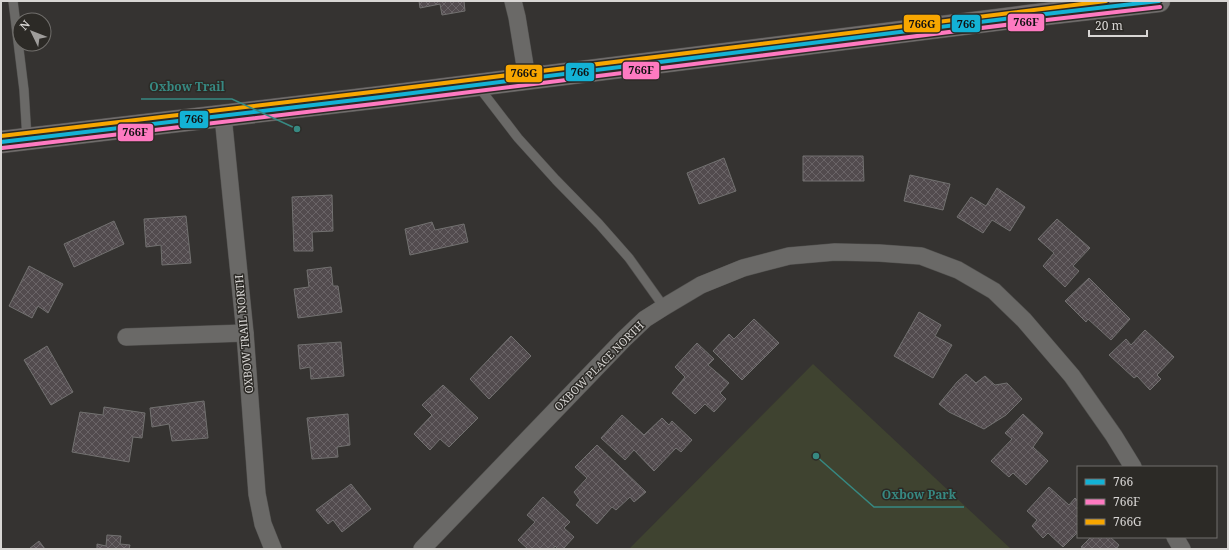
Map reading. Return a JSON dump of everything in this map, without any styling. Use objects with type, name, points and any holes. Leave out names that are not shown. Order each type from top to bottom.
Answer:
[{"type":"main road","points":[[1,142],[223,116],[1020,16],[1158,1]]},
{"type":"street","points":[[513,1],[527,78]]},
{"type":"street","name":"OXBOW TRAIL NORTH","points":[[223,116],[245,333],[257,494],[262,524],[273,549]]},
{"type":"street","name":"OXBOW PLACE NORTH","points":[[422,549],[645,319],[664,306],[701,285],[743,268],[789,256],[835,252],[921,256],[958,270],[994,291],[1024,320],[1072,376],[1114,436],[1131,466]]},
{"type":"street","points":[[126,337],[245,333]]},
{"type":"street","points":[[1176,538],[1182,549]]},
{"type":"lane","points":[[13,1],[24,90],[27,139]]},
{"type":"lane","points":[[477,84],[523,143],[629,258],[664,306]]},
{"type":"green space","points":[[813,364],[1011,549],[629,549]]},
{"type":"building","points":[[419,1],[464,1],[465,11],[442,15],[440,4],[420,8]]},
{"type":"building","points":[[803,156],[863,156],[864,181],[803,181]]},
{"type":"building","points":[[724,158],[736,191],[699,204],[687,173]]},
{"type":"building","points":[[910,175],[950,184],[943,210],[904,201]]},
{"type":"building","points":[[997,188],[1025,207],[1010,231],[992,220],[983,233],[957,217],[971,197],[986,206]]},
{"type":"building","points":[[332,195],[333,231],[312,232],[313,251],[294,251],[292,197]]},
{"type":"building","points":[[186,216],[191,263],[162,265],[161,245],[146,247],[144,219]]},
{"type":"building","points":[[1057,219],[1090,248],[1073,266],[1079,271],[1065,287],[1043,266],[1054,253],[1038,239]]},
{"type":"building","points":[[114,221],[124,244],[74,267],[64,244]]},
{"type":"building","points":[[432,222],[435,230],[464,224],[468,242],[410,255],[405,229]]},
{"type":"building","points":[[29,266],[63,284],[48,313],[38,306],[32,318],[9,306]]},
{"type":"building","points":[[331,267],[333,286],[338,286],[342,312],[298,318],[294,289],[309,287],[307,270]]},
{"type":"building","points":[[1089,278],[1130,319],[1111,340],[1088,319],[1086,322],[1065,301]]},
{"type":"building","points":[[919,312],[941,325],[935,336],[952,345],[933,378],[894,356]]},
{"type":"building","points":[[754,319],[779,343],[742,380],[713,351],[729,334],[734,339]]},
{"type":"building","points":[[1145,330],[1174,357],[1157,375],[1161,379],[1150,390],[1137,376],[1134,378],[1109,355],[1126,339],[1131,345]]},
{"type":"building","points":[[511,336],[531,356],[489,399],[470,379]]},
{"type":"building","points":[[341,342],[344,376],[311,379],[310,367],[300,369],[298,345]]},
{"type":"building","points":[[697,343],[714,359],[708,365],[729,383],[720,393],[726,399],[714,412],[705,404],[695,414],[672,393],[685,377],[675,367]]},
{"type":"building","points":[[47,346],[73,392],[51,405],[24,360]]},
{"type":"building","points":[[966,374],[976,383],[985,376],[995,385],[1007,383],[1022,399],[1006,415],[984,429],[949,412],[939,404],[957,382]]},
{"type":"building","points":[[443,385],[478,418],[449,447],[440,439],[430,450],[414,434],[432,415],[422,405]]},
{"type":"building","points":[[204,401],[208,438],[172,441],[169,424],[152,427],[150,408]]},
{"type":"building","points":[[104,407],[145,413],[142,438],[133,437],[129,462],[72,452],[80,412],[103,415]]},
{"type":"building","points":[[348,414],[350,445],[337,447],[338,457],[312,459],[307,418]]},
{"type":"building","points":[[1023,414],[1043,433],[1033,447],[1048,461],[1026,485],[1013,473],[1009,477],[991,461],[1012,439],[1005,433]]},
{"type":"building","points":[[622,415],[644,435],[662,418],[669,425],[672,421],[692,440],[681,452],[676,448],[654,471],[634,450],[625,460],[601,438]]},
{"type":"building","points":[[597,445],[646,492],[634,502],[630,497],[616,510],[612,507],[597,524],[576,505],[580,500],[574,492],[587,478],[575,467]]},
{"type":"building","points":[[351,484],[371,509],[342,532],[333,520],[328,524],[316,510]]},
{"type":"building","points":[[1049,487],[1069,505],[1075,498],[1077,500],[1077,533],[1063,547],[1048,533],[1043,538],[1032,526],[1037,520],[1027,511]]},
{"type":"building","points":[[543,497],[570,522],[564,528],[574,537],[563,549],[558,549],[555,546],[553,549],[528,549],[518,540],[535,522],[527,515]]},
{"type":"building","points":[[107,535],[121,536],[120,544],[130,545],[129,549],[97,549],[97,544],[106,546]]},
{"type":"building","points":[[1090,538],[1111,538],[1119,545],[1116,549],[1084,549],[1081,547]]},
{"type":"building","points":[[39,541],[45,549],[29,549]]},
{"type":"transit line","name":"766G","points":[[1,136],[380,91],[1106,1]]},
{"type":"transit line","name":"766","points":[[1,142],[381,97],[1159,1]]},
{"type":"transit line","name":"766F","points":[[2,148],[382,103],[1160,7]]},
{"type":"place","name":"Oxbow Trail","points":[[297,129]]},
{"type":"place","name":"Oxbow Park","points":[[816,456]]}]
